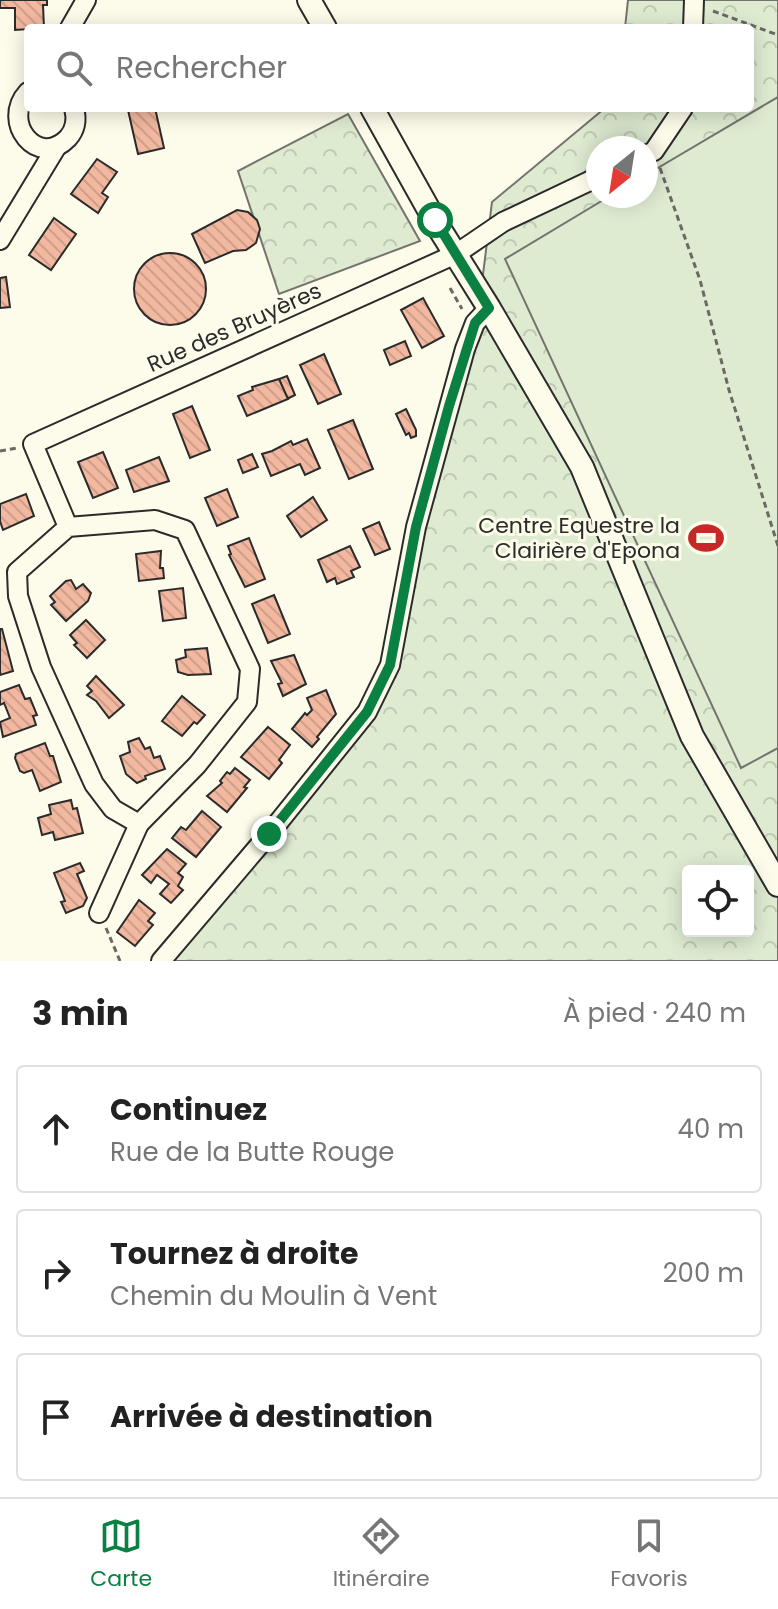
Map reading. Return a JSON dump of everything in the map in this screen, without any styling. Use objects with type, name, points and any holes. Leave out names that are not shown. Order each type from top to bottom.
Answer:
[{"type":"street","points":[[72,24],[86,0]]},
{"type":"street","points":[[309,0],[323,24]]},
{"type":"street","points":[[693,24],[694,2]]},
{"type":"street","points":[[17,128],[15,110],[24,96]]},
{"type":"street","points":[[0,240],[57,146],[72,133],[74,112]]},
{"type":"street","points":[[374,112],[582,467],[692,736],[778,885]]},
{"type":"street","points":[[658,142],[680,112]]},
{"type":"street","points":[[0,117],[17,128],[29,143],[48,148],[57,146]]},
{"type":"street","name":"Rue des Bruyères","points":[[68,527],[33,444],[456,254],[503,222],[586,183]]},
{"type":"street","points":[[161,961],[367,712],[390,665],[416,527],[465,349],[475,323],[489,308]]},
{"type":"street","points":[[99,913],[139,824],[197,765],[247,702],[250,669],[185,530],[155,520],[68,527],[17,572],[18,596],[41,667],[94,784],[113,809],[139,824]]},
{"type":"path","points":[[694,2],[750,24]]},
{"type":"path","points":[[754,26],[778,35]]},
{"type":"path","points":[[658,173],[700,280],[729,390],[778,546]]},
{"type":"path","points":[[99,913],[120,961]]},
{"type":"green space","points":[[628,0],[778,0],[778,961],[171,961],[391,683],[425,521],[473,355],[492,202],[600,112],[754,112],[754,24],[625,24]]},
{"type":"green space","name":"Centre Equestre la Clairière d'Epona","points":[[778,97],[778,748],[741,768],[505,259],[590,208],[658,208],[658,168]]},
{"type":"green space","points":[[348,114],[420,241],[279,294],[238,171]]},
{"type":"building","points":[[0,0],[47,0],[47,5],[43,5],[44,24],[24,24],[24,29],[15,30],[15,8],[0,8]]},
{"type":"building","points":[[128,112],[156,112],[164,148],[138,154]]},
{"type":"building","points":[[97,159],[117,172],[102,193],[108,197],[98,213],[71,194]]},
{"type":"building","points":[[237,210],[248,212],[257,220],[260,229],[256,243],[246,250],[233,251],[205,263],[192,234]]},
{"type":"building","points":[[54,218],[76,234],[51,270],[29,255]]},
{"type":"building","points":[[177,253],[196,263],[204,275],[204,303],[196,315],[184,323],[163,325],[144,315],[136,303],[134,282],[144,263],[156,255]]},
{"type":"building","points":[[6,277],[10,307],[0,308],[0,278]]},
{"type":"building","points":[[423,298],[444,336],[422,348],[401,310]]},
{"type":"building","points":[[405,341],[411,356],[390,365],[384,350]]},
{"type":"building","points":[[324,354],[341,394],[318,404],[300,365]]},
{"type":"building","points":[[287,376],[295,395],[287,399],[279,379]]},
{"type":"building","points":[[279,379],[288,399],[247,416],[238,396],[253,390],[252,387]]},
{"type":"building","points":[[192,406],[210,450],[190,458],[173,414]]},
{"type":"building","points":[[406,409],[416,430],[416,436],[411,438],[409,433],[406,435],[396,414]]},
{"type":"building","points":[[353,420],[373,469],[349,479],[328,430]]},
{"type":"building","points":[[307,439],[320,468],[305,475],[300,464],[271,476],[262,454],[291,441],[293,445]]},
{"type":"building","points":[[103,452],[118,488],[93,498],[78,462]]},
{"type":"building","points":[[252,454],[258,467],[243,473],[238,460]]},
{"type":"building","points":[[159,457],[169,481],[134,492],[126,470]]},
{"type":"building","points":[[227,489],[238,517],[217,526],[205,498]]},
{"type":"building","points":[[26,494],[34,516],[3,530],[0,504]]},
{"type":"building","points":[[313,497],[327,520],[301,537],[287,516]]},
{"type":"building","points":[[379,522],[390,549],[375,555],[363,529]]},
{"type":"building","points":[[249,538],[265,579],[245,587],[229,555],[228,546]]},
{"type":"building","points":[[350,546],[360,567],[351,571],[354,577],[337,584],[335,578],[327,582],[318,560]]},
{"type":"building","points":[[161,551],[160,568],[163,568],[164,578],[139,581],[136,554]]},
{"type":"building","points":[[71,580],[76,589],[83,584],[91,593],[88,601],[66,621],[51,605],[55,602],[50,596]]},
{"type":"building","points":[[183,588],[186,618],[163,621],[159,591]]},
{"type":"building","points":[[274,595],[290,634],[268,643],[252,604]]},
{"type":"building","points":[[86,620],[105,640],[87,658],[74,645],[77,643],[70,635]]},
{"type":"building","points":[[0,629],[13,671],[0,675]]},
{"type":"building","points":[[207,648],[211,674],[178,672],[176,660],[186,657],[185,650]]},
{"type":"building","points":[[294,655],[306,684],[283,696],[278,684],[282,683],[271,661]]},
{"type":"building","points":[[96,676],[124,705],[109,718],[87,695],[92,691],[87,686]]},
{"type":"building","points":[[19,685],[25,699],[30,698],[37,715],[33,716],[36,725],[3,737],[0,722],[10,718],[4,703],[0,705],[0,692]]},
{"type":"building","points":[[326,690],[336,714],[312,747],[292,729],[305,713],[307,715],[312,710],[307,698]]},
{"type":"building","points":[[182,696],[205,715],[182,736],[162,721]]},
{"type":"building","points":[[268,727],[290,745],[279,760],[282,763],[269,779],[241,757]]},
{"type":"building","points":[[139,738],[145,749],[150,747],[154,758],[160,756],[165,769],[145,776],[146,779],[137,783],[126,774],[120,756],[130,752],[128,742]]},
{"type":"building","points":[[45,743],[50,756],[53,756],[61,782],[40,791],[32,770],[20,771],[15,758],[16,754]]},
{"type":"building","points":[[235,768],[250,780],[227,812],[207,796],[222,783],[220,781],[227,772],[230,774]]},
{"type":"building","points":[[71,800],[73,809],[77,808],[83,833],[55,840],[53,832],[42,835],[38,818],[51,814],[49,805]]},
{"type":"building","points":[[202,811],[221,827],[196,857],[172,838],[181,827],[186,830]]},
{"type":"building","points":[[167,849],[186,864],[178,873],[183,877],[178,886],[183,890],[171,903],[160,894],[169,884],[157,875],[151,883],[142,875]]},
{"type":"building","points":[[80,863],[84,871],[77,874],[87,898],[83,906],[66,913],[61,902],[65,901],[54,873]]},
{"type":"building","points":[[139,900],[155,913],[148,921],[153,925],[135,946],[117,932]]},
{"type":"place","name":"Centre Equestre la Clairière d'Epona","points":[[706,538]]},
{"type":"route","points":[[269,834],[367,712],[390,665],[416,527],[449,406],[475,323],[489,308],[435,220]]}]
